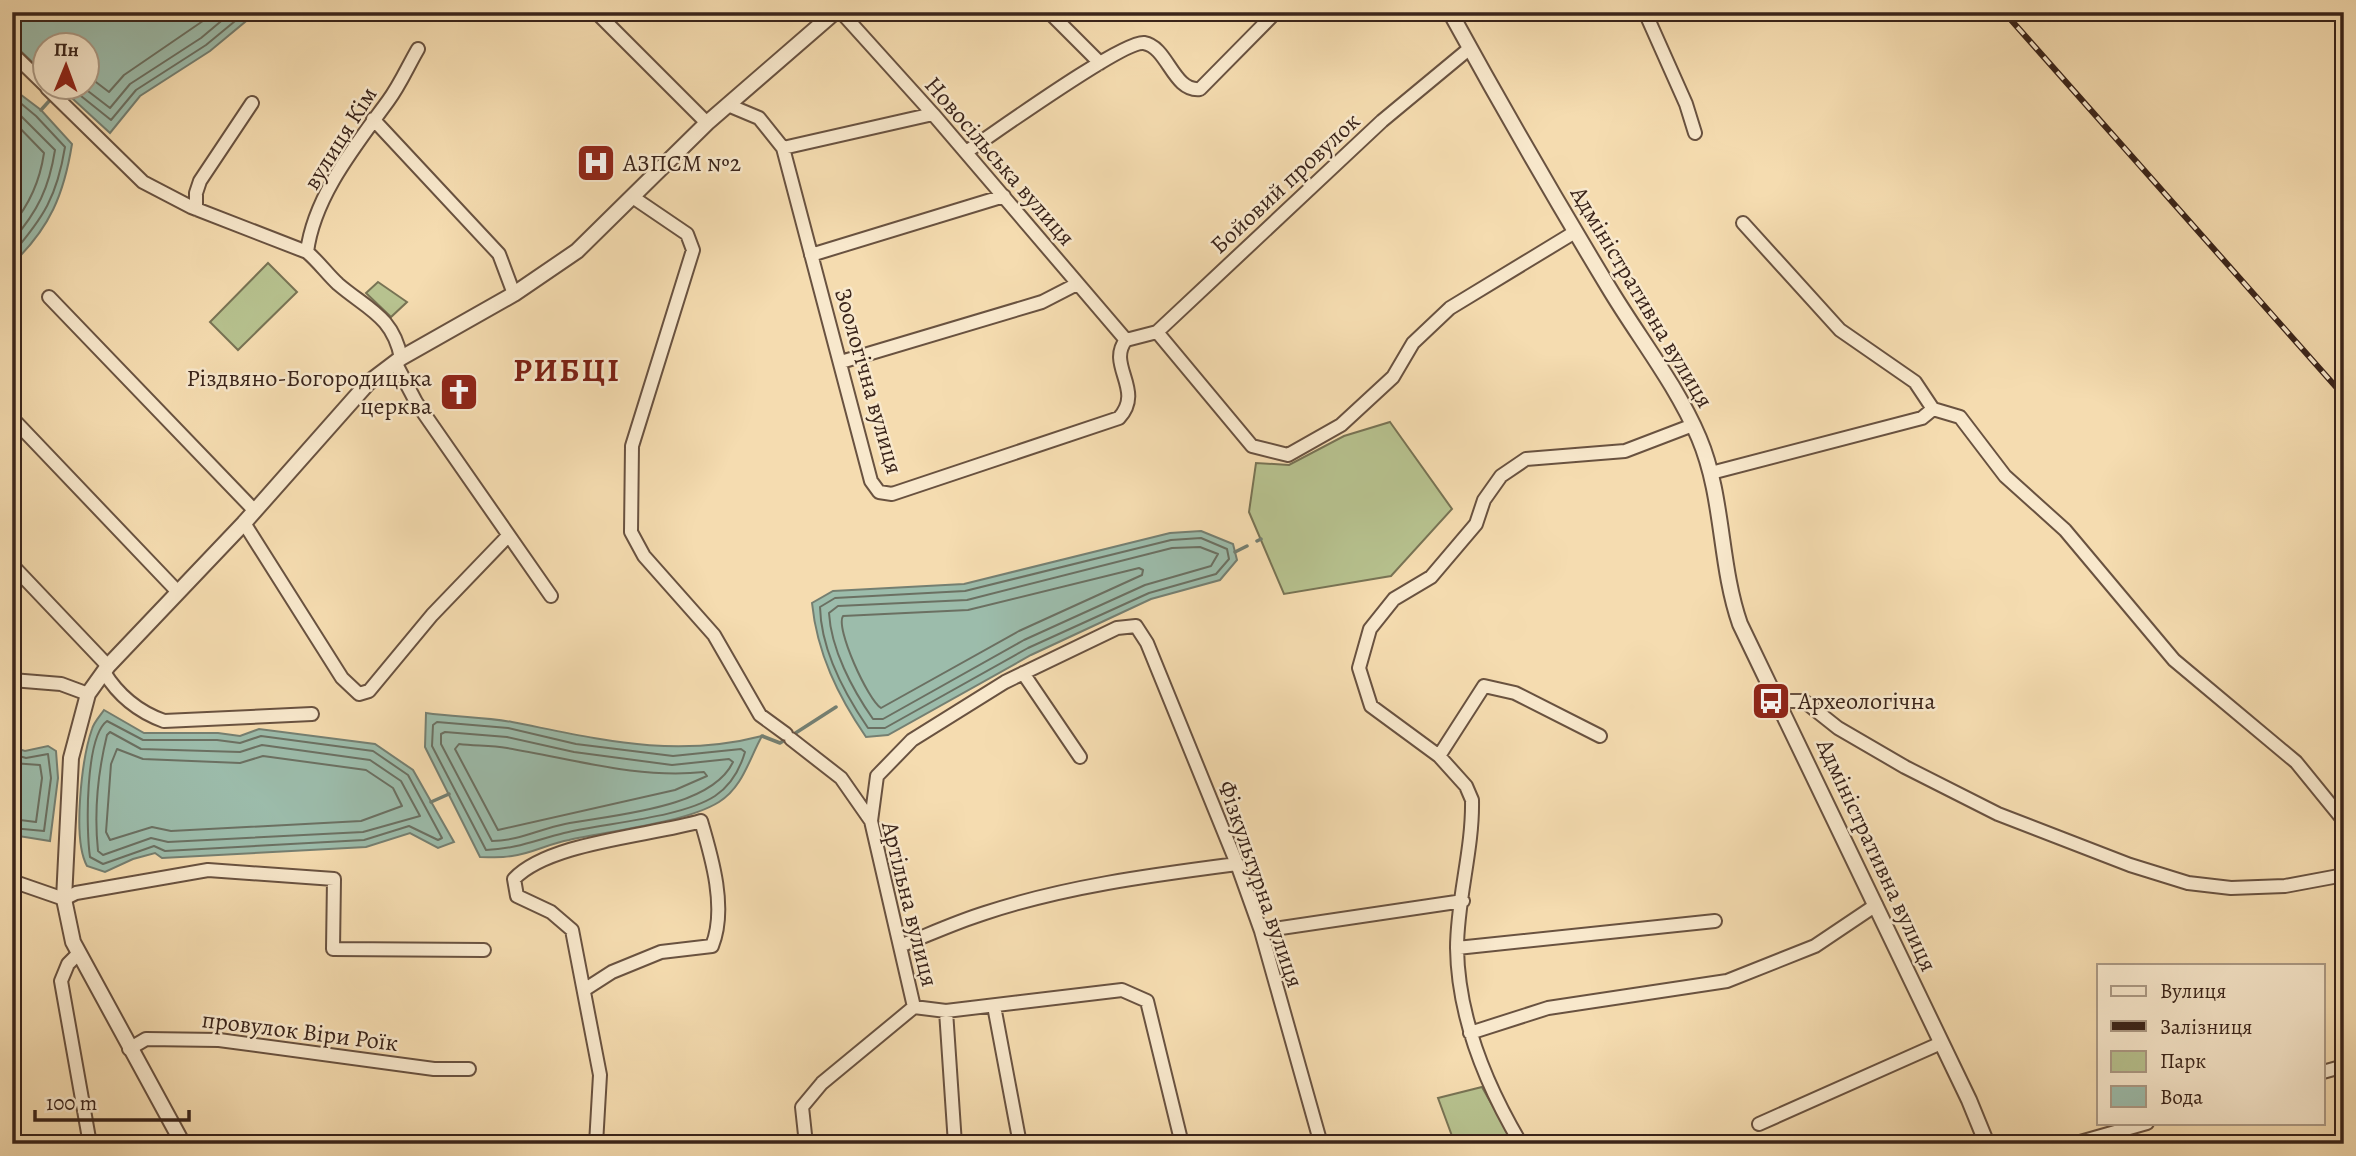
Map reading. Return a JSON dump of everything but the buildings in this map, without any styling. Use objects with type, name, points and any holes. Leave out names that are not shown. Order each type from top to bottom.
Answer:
[{"type":"street","points":[[596,12],[707,123]]},
{"type":"street","points":[[183,1144],[77,955],[64,899],[71,758],[79,719],[88,694],[106,669],[255,511],[368,383],[398,360],[514,294],[577,251],[634,198],[707,123],[835,12]]},
{"type":"street","name":"Новосільська вулиця","points":[[841,12],[933,114],[1126,340]]},
{"type":"street","points":[[1049,12],[1100,63]]},
{"type":"street","points":[[966,152],[1100,63],[1138,43],[1154,48],[1183,84],[1190,89],[1200,89],[1276,12]]},
{"type":"street","name":"Адміністративна вулиця","points":[[1450,12],[1575,232],[1662,366],[1693,425],[1711,473],[1729,591],[1740,624],[1876,905],[1987,1144]]},
{"type":"street","points":[[1645,12],[1686,104],[1695,133]]},
{"type":"street","name":"Бойовий провулок","points":[[1126,340],[1157,331],[1382,121],[1470,48]]},
{"type":"street","name":"вулиця Кім","points":[[307,252],[314,222],[373,119],[389,101],[418,49]]},
{"type":"street","points":[[12,53],[32,73]]},
{"type":"street","points":[[61,102],[143,181],[196,209],[307,252],[338,283],[392,327],[398,360],[416,402],[551,596]]},
{"type":"street","points":[[196,209],[195,193],[200,181],[252,103]]},
{"type":"street","name":"Зоологічна вулиця","points":[[728,105],[759,118],[783,148],[871,481],[879,492],[892,494],[1119,418],[1129,400],[1120,357],[1126,340]]},
{"type":"street","points":[[783,148],[933,114]]},
{"type":"street","points":[[373,119],[499,254],[514,294]]},
{"type":"street","points":[[811,255],[1004,196]]},
{"type":"street","name":"Артільна вулиця","points":[[634,198],[687,234],[693,250],[632,446],[631,532],[645,556],[714,635],[760,715],[841,778],[871,821],[914,1007],[822,1083],[802,1107],[806,1144]]},
{"type":"street","points":[[1744,223],[1840,330],[1915,382],[1933,409],[1960,417],[2004,476],[2065,530],[2174,660],[2296,762],[2344,821]]},
{"type":"street","points":[[1157,331],[1252,446],[1288,455],[1349,417],[1394,377],[1413,344],[1450,308],[1575,232]]},
{"type":"street","points":[[841,362],[1042,302],[1077,284]]},
{"type":"street","points":[[49,297],[255,511]]},
{"type":"street","points":[[1711,473],[1922,418],[1933,409]]},
{"type":"street","points":[[12,418],[178,592]]},
{"type":"street","points":[[1521,1144],[1497,1103],[1470,1033],[1457,948],[1472,800],[1466,786],[1439,756],[1371,706],[1359,668],[1370,629],[1394,599],[1431,577],[1476,524],[1484,500],[1502,477],[1526,459],[1625,451],[1693,425]]},
{"type":"street","points":[[244,523],[342,678],[359,694],[369,691],[432,615],[508,536]]},
{"type":"street","points":[[12,565],[106,669],[128,701],[149,715],[164,721],[312,714]]},
{"type":"street","name":"Фізкультурна вулиця","points":[[1023,673],[1117,628],[1136,626],[1147,643],[1237,864],[1261,931],[1321,1144]]},
{"type":"street","points":[[871,821],[877,776],[912,740],[1023,673],[1080,757]]},
{"type":"street","points":[[12,680],[61,684],[88,694]]},
{"type":"street","points":[[1439,756],[1484,686],[1515,693],[1600,736]]},
{"type":"street","points":[[1778,701],[1804,701],[1838,728],[1905,767],[1998,814],[2130,865],[2188,883],[2231,888],[2285,886],[2344,875]]},
{"type":"street","points":[[584,990],[612,972],[661,952],[712,946],[718,932],[717,897],[701,821],[563,852],[527,866],[514,879],[517,896],[551,912],[572,930],[600,1075],[596,1144]]},
{"type":"street","points":[[900,946],[986,913],[1053,896],[1158,874],[1237,864]]},
{"type":"street","points":[[12,881],[64,899],[76,893],[208,870],[334,879],[333,949],[484,950]]},
{"type":"street","points":[[1261,931],[1463,901]]},
{"type":"street","points":[[1470,1033],[1548,1008],[1727,981],[1815,946],[1876,905]]},
{"type":"street","points":[[1457,948],[1715,921]]},
{"type":"street","points":[[77,955],[68,964],[61,981],[90,1144]]},
{"type":"street","points":[[914,1007],[946,1011],[1122,990],[1147,1001],[1182,1144]]},
{"type":"street","points":[[993,1006],[1020,1144]]},
{"type":"street","points":[[946,1011],[955,1144]]},
{"type":"street","name":"провулок Віри Роїк","points":[[129,1049],[154,1039],[219,1040],[434,1069],[469,1069]]},
{"type":"street","points":[[1759,1124],[1941,1043]]},
{"type":"street","points":[[2324,1072],[2344,1066]]},
{"type":"street","points":[[2073,1144],[2143,1124]]},
{"type":"green space","points":[[268,263],[297,292],[238,350],[210,322]]},
{"type":"green space","points":[[378,282],[407,302],[391,317],[366,293]]},
{"type":"green space","points":[[1390,422],[1452,509],[1391,576],[1284,594],[1249,512],[1256,463],[1289,465],[1344,436]]},
{"type":"green space","points":[[1482,1087],[1514,1144],[1455,1144],[1438,1098]]},
{"type":"water","points":[[12,12],[257,12],[210,51],[140,96],[110,133],[76,102],[102,102],[102,32],[32,32],[32,62],[12,43]]},
{"type":"water","points":[[12,88],[41,110],[72,144],[65,179],[46,223],[12,264]]},
{"type":"water","points":[[1201,531],[1233,544],[1237,560],[1220,580],[1151,599],[1031,655],[888,735],[866,737],[846,706],[824,657],[812,603],[833,591],[964,584],[1170,533]]},
{"type":"water","points":[[104,710],[144,733],[218,733],[240,736],[259,729],[375,744],[413,770],[454,842],[438,848],[410,833],[366,847],[162,858],[155,853],[133,859],[105,872],[87,866],[80,837],[82,778],[92,729]]},
{"type":"water","points":[[426,713],[502,720],[636,744],[698,746],[762,736],[734,789],[719,802],[704,809],[667,821],[562,841],[519,855],[480,857],[425,747]]},
{"type":"water","points":[[48,746],[56,751],[58,778],[50,841],[12,835],[12,747],[25,751]]},
{"type":"waterway","points":[[12,85],[15,68]]},
{"type":"waterway","points":[[41,110],[48,102]]},
{"type":"waterway","points":[[1257,541],[1261,539]]},
{"type":"waterway","points":[[1235,552],[1247,546]]},
{"type":"waterway","points":[[762,736],[780,743],[836,707]]},
{"type":"waterway","points":[[431,802],[449,794]]},
{"type":"railway","points":[[2004,12],[2344,396]]},
{"type":"place","name":"АЗПСМ №2","points":[[596,163]]},
{"type":"place","name":"Різдвяно-Богородицька церква","points":[[459,392]]},
{"type":"place","name":"Археологічна","points":[[1771,701]]},
{"type":"district","name":"РИБЦІ","points":[[567,370]]}]
